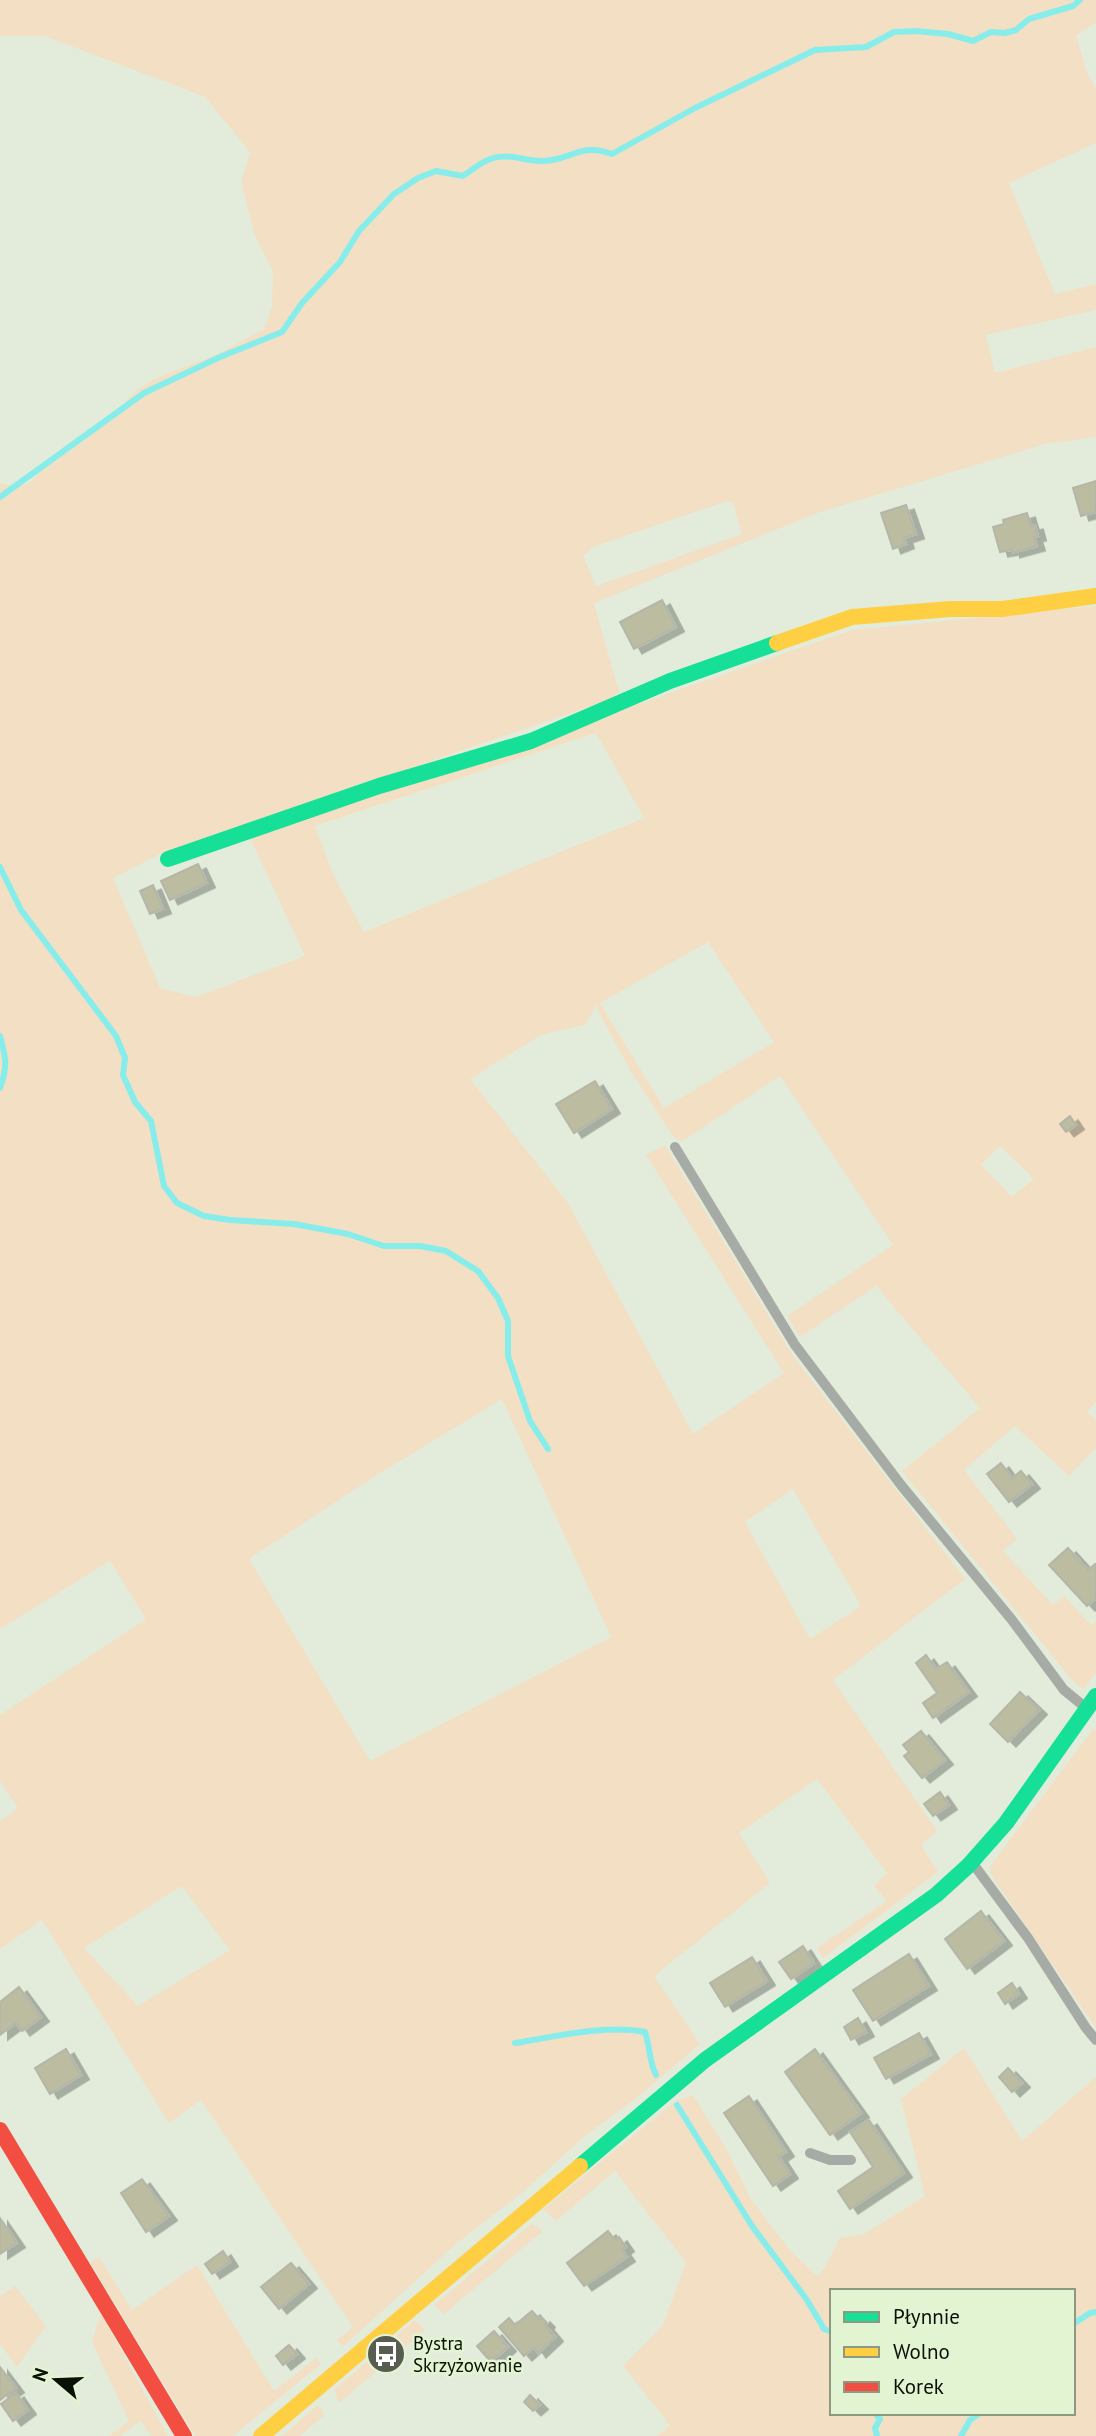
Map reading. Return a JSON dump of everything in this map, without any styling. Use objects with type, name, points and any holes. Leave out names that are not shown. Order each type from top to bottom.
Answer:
[{"type":"street","points":[[168,859],[379,786],[531,741],[670,681],[852,617],[950,609],[1002,609],[1096,596]]},
{"type":"street","points":[[261,2436],[705,2060],[936,1895],[972,1862],[998,1832],[1091,1702]]},
{"type":"street","points":[[0,2130],[184,2436]]},
{"type":"lane","points":[[676,1147],[795,1345],[901,1485],[1012,1619],[1064,1690],[1091,1702]]},
{"type":"lane","points":[[972,1862],[1028,1938],[1096,2040]]},
{"type":"lane","points":[[810,2153],[830,2160],[851,2160]]},
{"type":"shaded area","points":[[0,0],[1096,0],[1096,22],[1076,36],[1088,75],[1096,88],[1096,143],[1009,183],[1055,294],[1096,284],[1096,310],[986,335],[995,373],[1096,347],[1096,437],[1045,444],[820,512],[594,603],[619,692],[609,700],[160,854],[113,878],[160,988],[195,997],[305,956],[250,838],[852,630],[1096,606],[1096,1402],[1087,1412],[1096,1420],[1096,1448],[1069,1476],[1015,1426],[964,1470],[1017,1539],[1003,1551],[1053,1605],[1064,1596],[1091,1625],[1096,1621],[1096,1673],[1083,1689],[1072,1680],[902,1471],[980,1408],[876,1286],[800,1337],[787,1316],[893,1245],[780,1076],[683,1141],[674,1138],[630,1070],[595,1005],[584,1025],[541,1035],[470,1079],[568,1203],[693,1434],[784,1373],[646,1155],[665,1145],[793,1356],[965,1579],[833,1680],[937,1831],[921,1845],[938,1872],[823,1958],[817,1948],[887,1901],[874,1886],[887,1873],[817,1779],[739,1833],[770,1883],[654,1976],[700,2044],[634,2100],[586,2135],[523,2192],[456,2244],[344,2346],[336,2341],[353,2327],[201,2100],[169,2123],[42,1920],[0,1949],[0,1821],[18,1808],[0,1781],[0,1715],[146,1619],[110,1561],[0,1629],[0,483],[18,487],[30,483],[48,462],[56,461],[143,386],[168,373],[220,353],[264,329],[272,307],[273,272],[255,236],[241,182],[250,152],[205,97],[45,36],[0,36]],"holes":[[[727,501],[733,503],[742,534],[596,586],[583,556],[593,547]],[[596,733],[644,818],[364,932],[333,874],[315,826]],[[708,942],[774,1042],[664,1108],[600,1003]],[[1000,1146],[1034,1179],[1012,1197],[981,1165]],[[502,1399],[611,1637],[370,1761],[249,1559],[372,1478]],[[793,1489],[861,1606],[810,1639],[745,1522]],[[182,1886],[230,1950],[138,2006],[84,1948]]]},
{"type":"shaded area","points":[[1093,1729],[1096,1729],[1096,2028],[990,1873],[991,1865]]},
{"type":"shaded area","points":[[964,2048],[1022,2141],[1096,2077],[1096,2436],[657,2436],[670,2425],[623,2366],[663,2325],[686,2262],[615,2171],[556,2221],[543,2209],[676,2101],[693,2095],[727,2150],[750,2198],[789,2249],[817,2276],[825,2267],[840,2238],[864,2234],[925,2196],[901,2099]]},
{"type":"shaded area","points":[[531,2224],[543,2231],[444,2314],[434,2305]]},
{"type":"shaded area","points":[[99,2257],[132,2310],[197,2265],[274,2391],[316,2358],[321,2364],[233,2436],[195,2436],[90,2262]]},
{"type":"shaded area","points":[[15,2286],[46,2326],[17,2367],[0,2344],[0,2296]]},
{"type":"shaded area","points":[[101,2314],[168,2436],[152,2436],[140,2421],[120,2436],[109,2436],[129,2421],[92,2342]]},
{"type":"shaded area","points":[[415,2320],[425,2330],[339,2403],[334,2390]]},
{"type":"shaded area","points":[[318,2405],[325,2415],[300,2436],[282,2436]]},
{"type":"building","points":[[1096,481],[1096,512],[1081,516],[1073,488]]},
{"type":"building","points":[[906,505],[916,534],[904,538],[906,544],[893,549],[881,513]]},
{"type":"building","points":[[1027,513],[1031,526],[1035,525],[1038,536],[1034,537],[1037,546],[1012,553],[1012,550],[1000,552],[993,527],[1004,524],[1003,520]]},
{"type":"building","points":[[662,600],[676,627],[634,649],[620,622]]},
{"type":"building","points":[[198,864],[207,883],[170,900],[161,881]]},
{"type":"building","points":[[153,885],[163,909],[150,914],[140,891]]},
{"type":"building","points":[[595,1081],[612,1109],[574,1133],[556,1104]]},
{"type":"building","points":[[1070,1116],[1076,1125],[1066,1132],[1060,1124]]},
{"type":"building","points":[[1001,1463],[1012,1478],[1021,1471],[1032,1484],[1009,1502],[987,1474]]},
{"type":"building","points":[[1068,1548],[1088,1570],[1095,1564],[1096,1566],[1096,1598],[1087,1606],[1049,1565]]},
{"type":"building","points":[[926,1655],[936,1669],[947,1662],[969,1692],[933,1718],[923,1703],[937,1693],[916,1663]]},
{"type":"building","points":[[1020,1692],[1039,1710],[1008,1742],[990,1724]]},
{"type":"building","points":[[921,1731],[945,1760],[922,1778],[904,1756],[909,1752],[903,1745]]},
{"type":"building","points":[[940,1792],[949,1805],[933,1816],[924,1804]]},
{"type":"building","points":[[981,1911],[1004,1941],[967,1969],[945,1939]]},
{"type":"building","points":[[803,1946],[814,1963],[791,1979],[779,1962]]},
{"type":"building","points":[[909,1954],[929,1986],[873,2021],[853,1990]]},
{"type":"building","points":[[752,1957],[767,1981],[725,2007],[710,1983]]},
{"type":"building","points":[[1012,1983],[1019,1994],[1005,2004],[998,1993]]},
{"type":"building","points":[[19,1987],[41,2017],[22,2031],[16,2023],[0,2035],[0,2002]]},
{"type":"building","points":[[858,2018],[866,2032],[851,2040],[844,2027]]},
{"type":"building","points":[[919,2033],[931,2054],[886,2079],[874,2058]]},
{"type":"building","points":[[66,2049],[81,2075],[50,2094],[35,2068]]},
{"type":"building","points":[[815,2049],[861,2113],[830,2135],[785,2072]]},
{"type":"building","points":[[1008,2068],[1022,2083],[1012,2092],[999,2077]]},
{"type":"building","points":[[749,2096],[786,2152],[779,2157],[790,2174],[773,2186],[724,2113]]},
{"type":"building","points":[[869,2120],[904,2173],[850,2209],[838,2191],[873,2167],[850,2132]]},
{"type":"building","points":[[142,2179],[169,2216],[146,2232],[121,2193]]},
{"type":"building","points":[[0,2218],[17,2243],[0,2254]]},
{"type":"building","points":[[608,2231],[615,2240],[619,2237],[626,2247],[622,2250],[627,2257],[584,2286],[567,2263]]},
{"type":"building","points":[[223,2251],[230,2262],[212,2274],[205,2264]]},
{"type":"building","points":[[291,2263],[309,2284],[279,2309],[261,2287]]},
{"type":"building","points":[[532,2311],[547,2323],[545,2325],[555,2337],[538,2353],[534,2347],[524,2356],[499,2327],[509,2318],[515,2325]]},
{"type":"building","points":[[494,2331],[508,2347],[491,2362],[477,2346]]},
{"type":"building","points":[[289,2345],[297,2354],[283,2365],[276,2356]]},
{"type":"building","points":[[0,2367],[16,2388],[0,2400]]},
{"type":"building","points":[[16,2393],[28,2410],[13,2421],[1,2404]]},
{"type":"building","points":[[530,2395],[540,2405],[533,2411],[524,2402]]},
{"type":"waterway","points":[[0,497],[144,393],[220,357],[282,332],[302,303],[340,262],[359,231],[394,194],[418,178],[436,171],[463,176],[483,162],[497,157],[544,161],[592,150],[612,154],[695,108],[815,50],[866,47],[894,32],[948,34],[973,41],[991,32],[1005,33],[1016,30],[1029,19],[1073,6],[1080,0]]},
{"type":"waterway","points":[[0,867],[21,910],[116,1036],[125,1058],[123,1075],[135,1102],[151,1121],[164,1186],[177,1203],[204,1216],[294,1224],[348,1234],[384,1246],[420,1246],[446,1251],[478,1271],[498,1298],[508,1321],[508,1356],[530,1421],[548,1449]]},
{"type":"waterway","points":[[0,1036],[5,1062],[0,1088]]},
{"type":"waterway","points":[[515,2043],[598,2030],[645,2032],[656,2075]]},
{"type":"waterway","points":[[677,2105],[752,2226],[807,2300],[824,2329],[830,2331]]},
{"type":"waterway","points":[[1075,2323],[1096,2312]]},
{"type":"waterway","points":[[877,2415],[880,2419],[875,2428],[877,2436]]},
{"type":"waterway","points":[[961,2436],[970,2420],[977,2415]]},
{"type":"traffic: fast","points":[[168,859],[379,786],[531,741],[670,681],[777,643]]},
{"type":"traffic: fast","points":[[580,2166],[705,2060],[936,1895],[968,1866],[1006,1823],[1096,1696]]},
{"type":"traffic: slow","points":[[777,643],[852,617],[950,609],[1002,609],[1096,596]]},
{"type":"traffic: slow","points":[[261,2436],[580,2166]]},
{"type":"traffic: jam","points":[[0,2130],[184,2436]]},
{"type":"place","name":"Bystra Skrzyżowanie","points":[[386,2354]]}]
